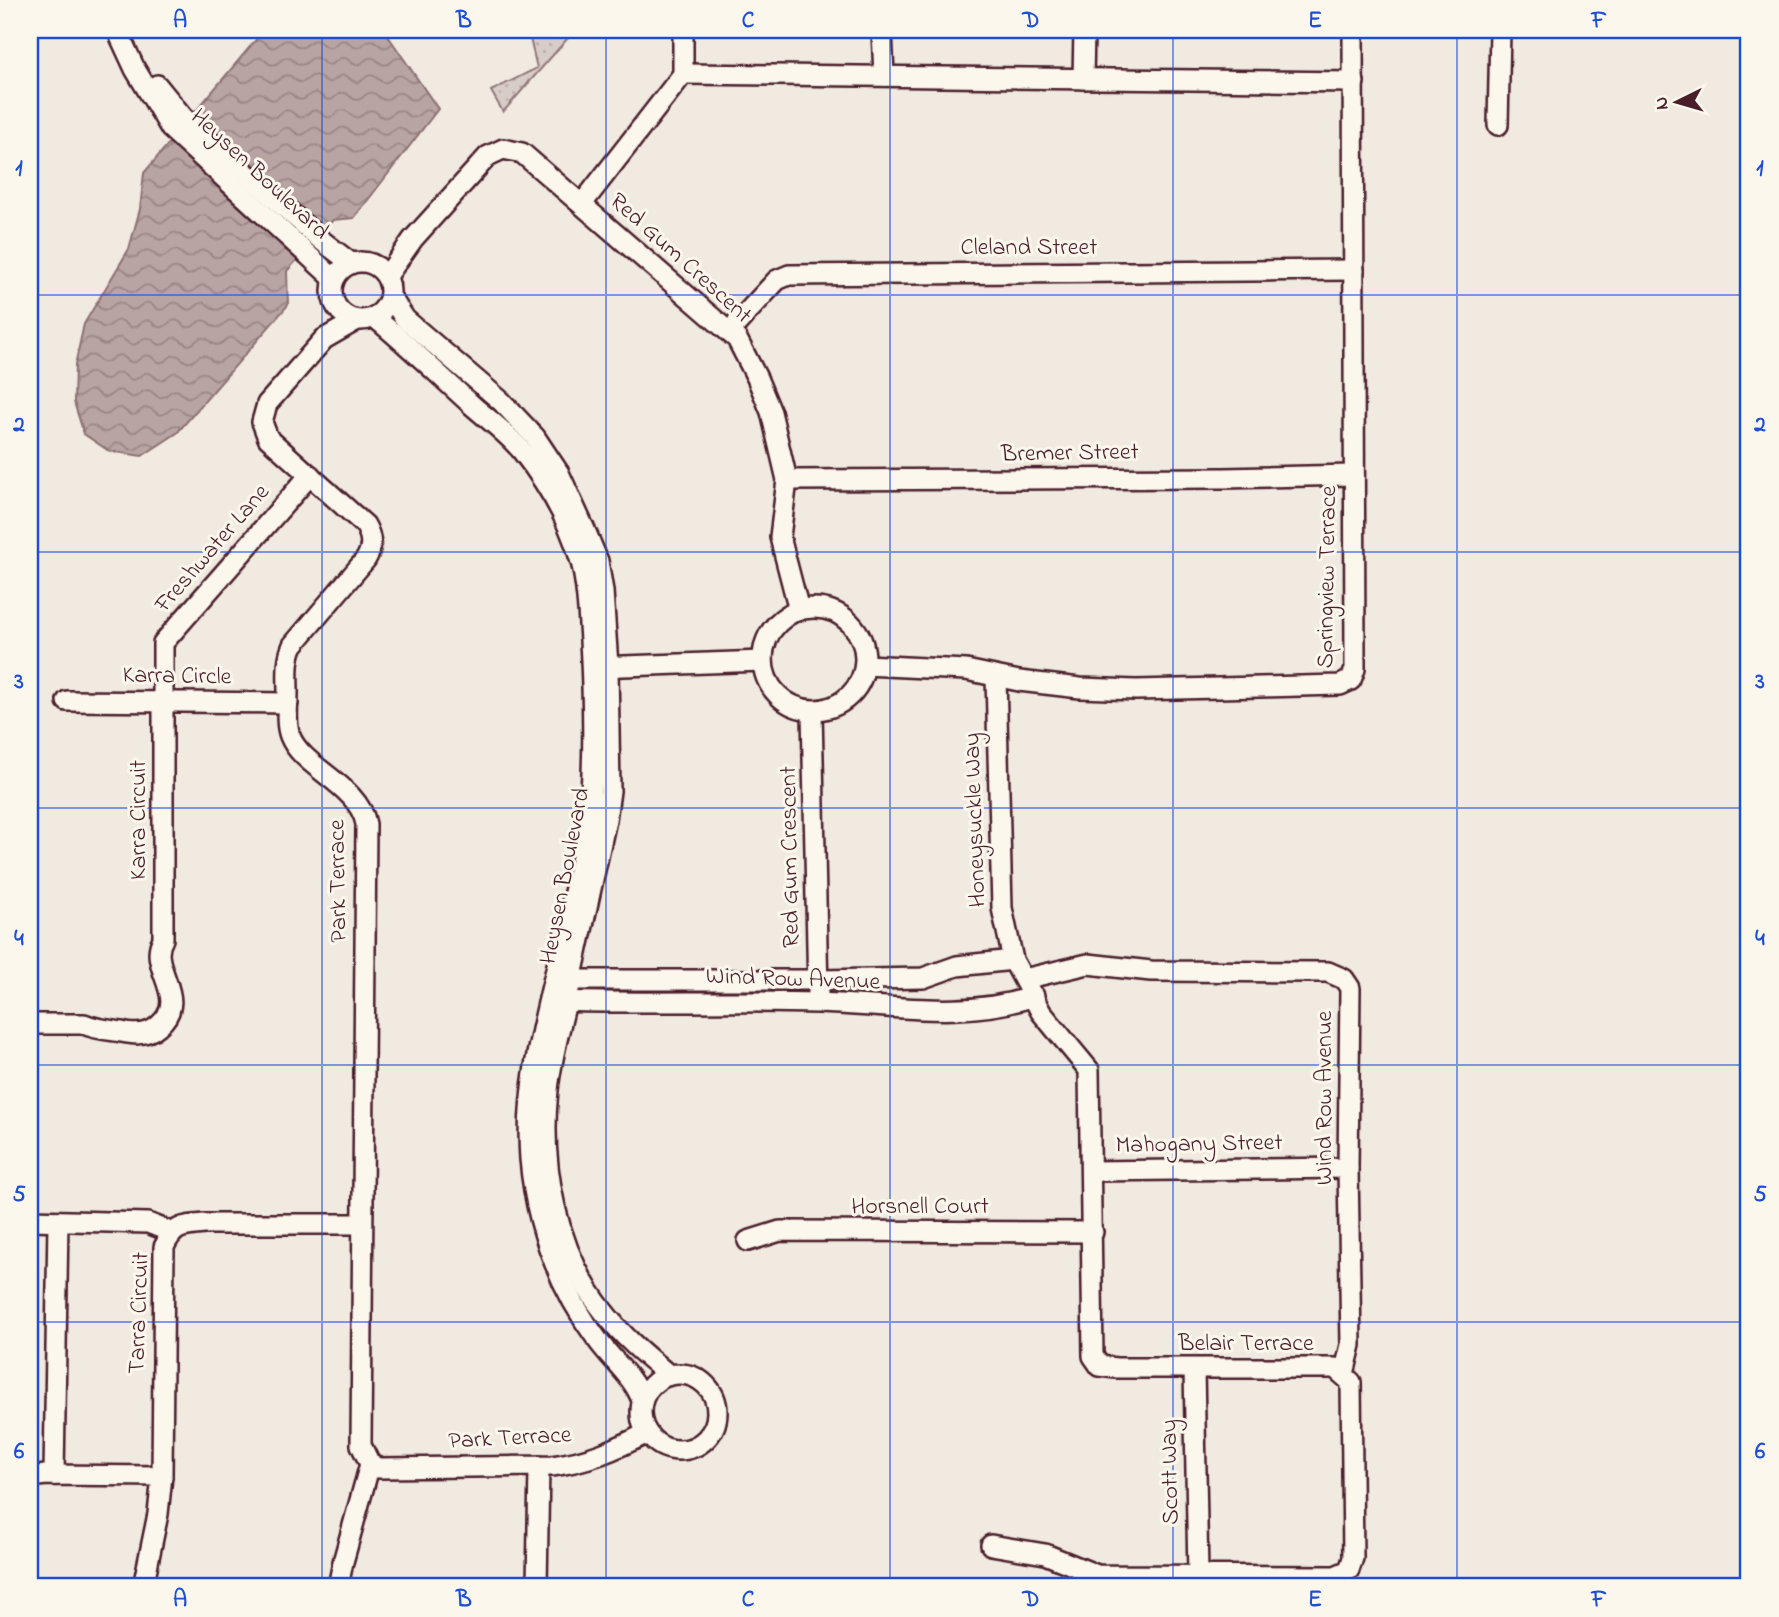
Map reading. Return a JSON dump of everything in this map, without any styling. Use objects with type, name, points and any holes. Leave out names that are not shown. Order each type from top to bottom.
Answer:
[{"type":"street","name":"Heysen Boulevard","points":[[117,30],[135,69],[177,123],[334,279]]},
{"type":"street","name":"Heysen Boulevard","points":[[132,30],[141,61],[177,123],[351,263]]},
{"type":"street","points":[[582,204],[683,74],[682,30]]},
{"type":"street","points":[[882,30],[884,76]]},
{"type":"street","points":[[1083,79],[1084,30]]},
{"type":"street","name":"Springview Terrace","points":[[865,665],[966,670],[1059,687],[1136,690],[1340,685],[1351,680],[1355,669],[1353,30]]},
{"type":"street","points":[[1498,125],[1500,30]]},
{"type":"street","points":[[683,74],[1354,82]]},
{"type":"street","name":"Red Gum Crescent","points":[[380,270],[413,239],[488,156],[503,149],[522,153],[737,339],[771,412],[787,480],[780,537],[799,610]]},
{"type":"street","points":[[324,339],[365,318],[387,305],[390,289],[380,270],[366,262],[351,263],[334,279],[332,296],[341,312],[365,318]]},
{"type":"street","name":"Cleland Street","points":[[729,331],[777,280],[789,275],[1354,270]]},
{"type":"street","name":"Heysen Boulevard","points":[[390,296],[405,319],[501,401],[535,437],[559,473],[598,561],[603,591],[589,813],[563,980],[534,1064],[529,1103],[530,1160],[539,1216],[548,1248],[569,1297],[601,1345],[629,1377],[642,1400]]},
{"type":"street","points":[[324,339],[335,304]]},
{"type":"street","name":"Heysen Boulevard","points":[[365,318],[521,449],[554,498],[572,535],[582,564],[600,667]]},
{"type":"street","name":"Park Terrace","points":[[324,339],[267,404],[262,422],[268,438],[365,525],[372,541],[366,559],[293,645],[289,657],[288,703],[288,728],[293,742],[360,805],[366,824],[361,1445],[370,1464],[378,1468],[539,1466],[576,1463],[610,1452],[647,1433]]},
{"type":"street","name":"Freshwater Lane","points":[[163,701],[163,643],[310,475]]},
{"type":"street","name":"Bremer Street","points":[[787,480],[1354,475]]},
{"type":"street","points":[[816,607],[847,619],[858,632],[864,648],[865,665],[861,680],[847,698],[827,709],[812,711],[783,701],[773,690],[762,662],[764,645],[772,629],[784,617],[799,610],[816,607]]},
{"type":"street","points":[[600,667],[762,662]]},
{"type":"street","name":"Honeysuckle Way","points":[[996,677],[1002,908],[1013,960]]},
{"type":"street","name":"Karra Circle","points":[[66,701],[288,703]]},
{"type":"street","name":"Karra Circuit","points":[[30,1024],[84,1024],[92,1028],[141,1034],[154,1030],[169,1011],[171,998],[158,953],[163,939],[163,701]]},
{"type":"street","name":"Red Gum Crescent","points":[[812,711],[818,1003]]},
{"type":"street","name":"Wind Row Avenue","points":[[563,980],[923,978],[957,966],[1013,960]]},
{"type":"street","name":"Belair Terrace","points":[[992,1545],[1045,1554],[1097,1575],[1174,1581],[1198,1574],[1336,1582],[1349,1570],[1353,1558],[1351,1382],[1344,1374],[1335,1368],[1194,1369],[1100,1366],[1093,1356],[1092,1171],[1088,1070],[1041,1012],[1013,960]]},
{"type":"street","name":"Wind Row Avenue","points":[[557,1001],[818,1003],[964,1009],[1021,1001],[1029,987],[1088,964],[1151,971],[1328,972],[1344,979],[1350,988],[1348,1168],[1351,1345],[1344,1374]]},
{"type":"street","name":"Heysen Boulevard","points":[[557,1001],[547,1104],[548,1163],[557,1212],[577,1268],[602,1311],[634,1347],[668,1375]]},
{"type":"street","name":"Mahogany Street","points":[[1092,1171],[1348,1168]]},
{"type":"street","points":[[30,1220],[148,1223],[171,1232]]},
{"type":"street","points":[[54,1475],[58,1221]]},
{"type":"street","name":"Tarra Circuit","points":[[143,1587],[158,1514],[162,1476],[164,1247],[171,1232],[184,1225],[204,1224],[362,1224]]},
{"type":"street","name":"Horsnell Court","points":[[748,1241],[780,1231],[1093,1232]]},
{"type":"street","name":"Scott Way","points":[[1194,1369],[1198,1574]]},
{"type":"street","points":[[681,1373],[705,1384],[713,1394],[717,1406],[717,1420],[704,1442],[680,1451],[667,1449],[655,1443],[647,1433],[640,1411],[642,1400],[657,1380],[681,1373]]},
{"type":"street","points":[[338,1587],[370,1464]]},
{"type":"street","points":[[537,1587],[539,1466]]},
{"type":"street","points":[[30,1477],[162,1476]]},
{"type":"shaded area","points":[[528,30],[575,30],[503,112],[491,91],[537,68]]},
{"type":"water","points":[[264,30],[384,30],[438,109],[354,218],[333,220],[287,271],[288,305],[177,433],[142,456],[109,451],[84,434],[74,402],[75,365],[84,324],[129,249],[140,209],[144,173]]}]
